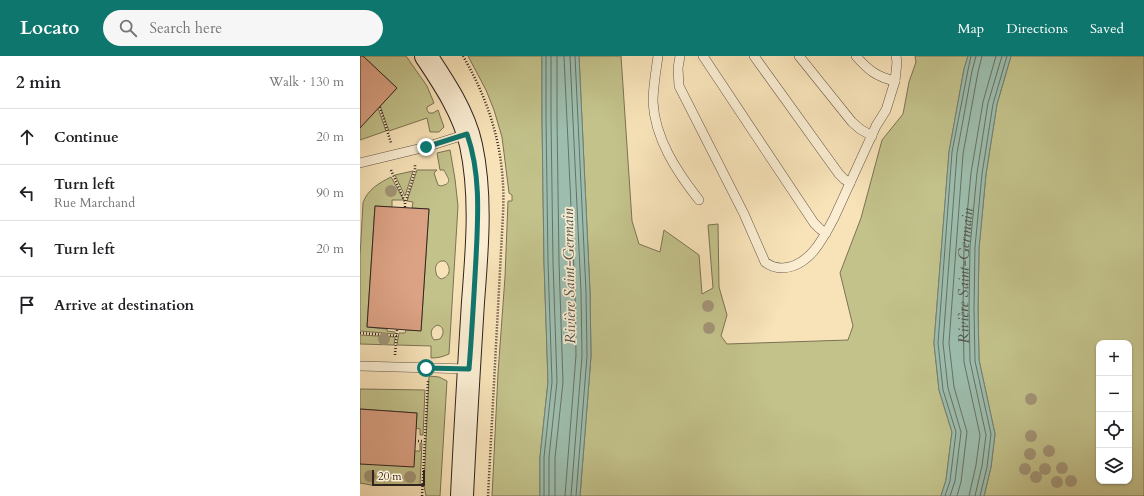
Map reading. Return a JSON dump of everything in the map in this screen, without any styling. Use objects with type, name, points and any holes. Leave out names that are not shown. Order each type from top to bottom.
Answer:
[{"type":"street","points":[[426,56],[452,96],[471,144],[475,167],[478,210],[462,496]]},
{"type":"lane","points":[[658,56],[654,78],[653,102],[656,125],[669,157],[698,200]]},
{"type":"lane","points":[[680,56],[678,68],[679,86],[744,214],[765,262],[778,268],[788,268],[798,265],[810,255],[826,233],[876,126],[886,110],[895,81],[897,62],[896,56]]},
{"type":"lane","points":[[703,56],[814,222],[826,233]]},
{"type":"lane","points":[[754,56],[839,174],[850,183]]},
{"type":"lane","points":[[799,56],[852,122],[872,136]]},
{"type":"lane","points":[[856,56],[867,68],[876,74],[885,79],[895,81]]},
{"type":"lane","points":[[360,163],[426,147],[467,134]]},
{"type":"lane","points":[[360,366],[469,369]]},
{"type":"path","points":[[380,107],[388,132]]},
{"type":"path","points":[[405,208],[405,202],[415,170]]},
{"type":"path","points":[[393,176],[405,202]]},
{"type":"path","points":[[396,344],[397,329]]},
{"type":"path","points":[[360,333],[397,336]]},
{"type":"path","points":[[422,496],[427,390]]},
{"type":"path","points":[[415,441],[424,441]]},
{"type":"shaded area","points":[[363,56],[406,56],[427,86],[434,103],[427,107],[427,110],[429,113],[433,113],[438,110],[444,127],[439,132],[430,132],[427,118],[389,131],[380,106],[397,88]]},
{"type":"shaded area","points":[[468,56],[542,56],[544,262],[548,382],[540,457],[540,496],[492,496],[508,201],[512,201],[512,195],[509,193],[502,137],[494,110],[486,90]]},
{"type":"shaded area","points":[[579,56],[621,56],[632,221],[639,244],[660,252],[664,230],[699,255],[702,294],[713,288],[708,225],[718,224],[719,287],[727,315],[721,336],[727,344],[848,340],[853,326],[840,273],[861,218],[882,140],[903,114],[909,82],[916,62],[915,56],[968,56],[964,69],[949,152],[934,343],[939,390],[952,432],[946,480],[941,496],[580,496],[591,356],[590,292]]},
{"type":"shaded area","points":[[1011,56],[1144,56],[1144,496],[984,496],[991,467],[995,434],[979,360],[979,248],[986,174],[997,104]]},
{"type":"shaded area","points":[[378,108],[386,131],[360,140],[360,127]]},
{"type":"shaded area","points":[[450,150],[458,206],[449,354],[431,358],[431,346],[397,345],[399,333],[405,333],[406,330],[421,330],[429,209],[412,208],[413,202],[407,201],[417,170],[437,170],[434,173],[438,185],[441,186],[447,183],[448,180],[444,170],[440,170],[437,153]],"holes":[[[441,261],[445,261],[449,266],[448,274],[441,279],[437,276],[436,269],[436,265]],[[438,325],[443,329],[443,333],[440,339],[434,340],[432,331],[434,327]]]},
{"type":"shaded area","points":[[413,171],[405,196],[395,175]]},
{"type":"shaded area","points":[[391,177],[404,200],[392,200],[392,207],[375,206],[367,327],[387,329],[387,331],[395,332],[395,334],[360,331],[360,256],[363,203],[370,191],[378,184]]},
{"type":"shaded area","points":[[360,335],[395,337],[394,345],[360,344]]},
{"type":"shaded area","points":[[429,376],[439,377],[447,381],[440,496],[426,496],[424,486]]},
{"type":"shaded area","points":[[360,389],[425,390],[423,435],[420,435],[420,429],[416,428],[417,413],[360,409]]},
{"type":"shaded area","points":[[420,443],[422,443],[420,485],[371,485],[360,483],[360,464],[420,451]]},
{"type":"water","name":"Rivière Saint-Germain","points":[[542,56],[579,56],[590,292],[591,356],[580,496],[540,496],[540,457],[548,382],[544,262]]},
{"type":"water","name":"Rivière Saint-Germain","points":[[968,56],[1011,56],[997,104],[986,174],[979,248],[979,360],[995,434],[991,467],[984,496],[941,496],[946,480],[952,432],[939,390],[934,343],[949,152],[964,69]]},
{"type":"building","points":[[360,56],[363,56],[397,88],[360,128]]},
{"type":"building","points":[[375,206],[429,209],[421,331],[367,327]]},
{"type":"building","points":[[360,409],[417,413],[414,467],[360,464]]},
{"type":"route","points":[[426,147],[467,134],[471,144],[475,167],[478,210],[469,369],[426,368]]}]
